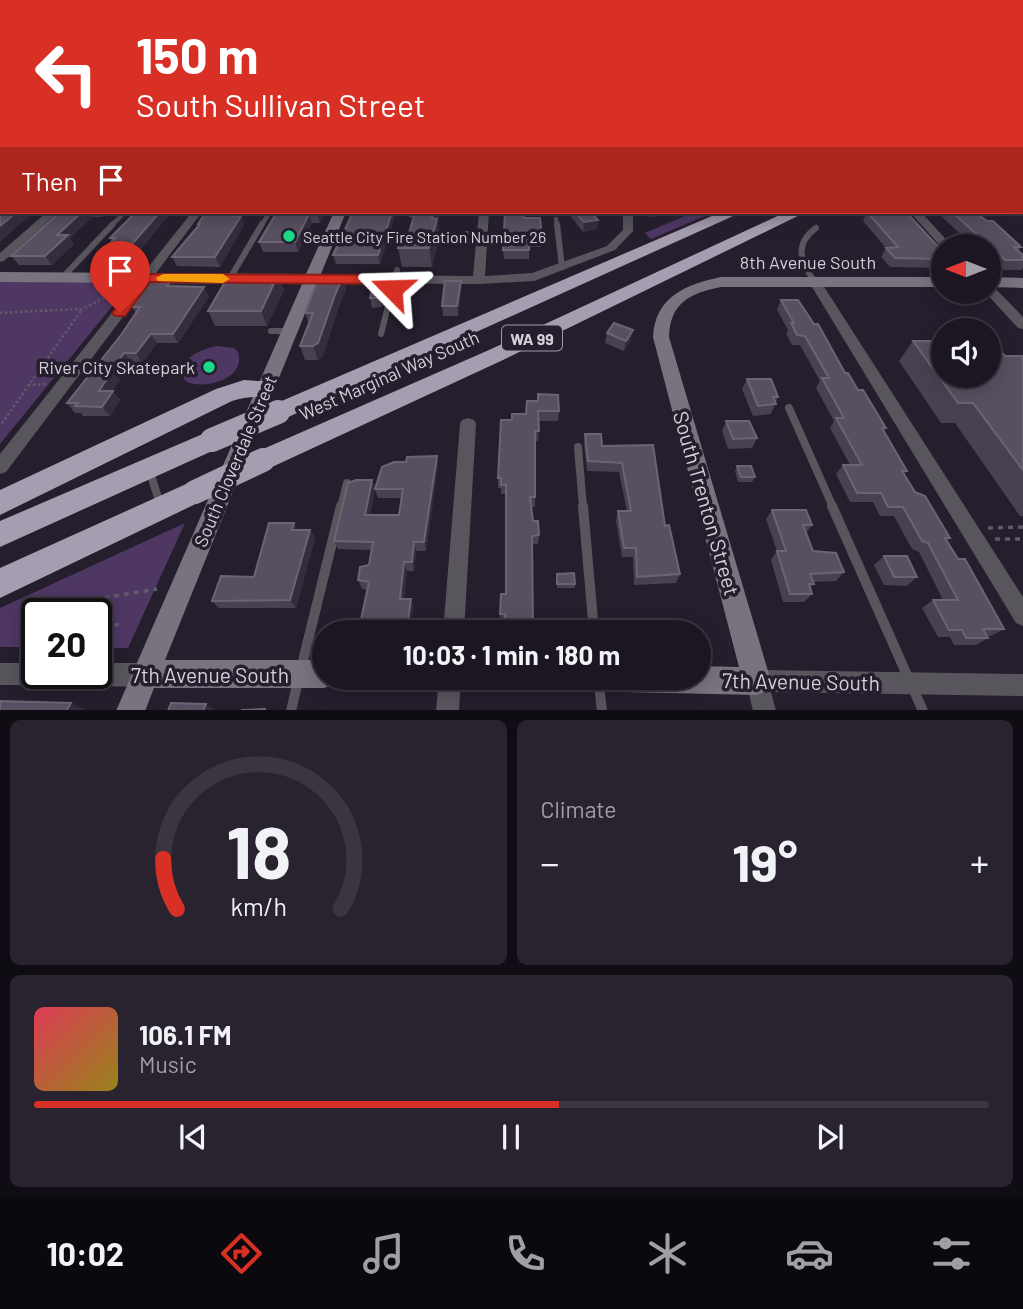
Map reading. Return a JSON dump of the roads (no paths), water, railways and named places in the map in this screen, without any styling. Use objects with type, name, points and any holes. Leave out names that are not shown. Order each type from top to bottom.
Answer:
[{"type":"highway","name":"West Marginal Way South","points":[[0,534],[729,214]]},
{"type":"highway","name":"West Marginal Way South","points":[[0,583],[496,355],[794,214]]},
{"type":"highway","points":[[0,503],[224,395],[244,388],[265,388]]},
{"type":"street","points":[[0,259],[51,214]]},
{"type":"street","points":[[0,467],[195,214]]},
{"type":"street","name":"South Cloverdale Street","points":[[130,710],[265,388],[280,331],[312,279],[339,214]]},
{"type":"street","points":[[479,280],[484,214]]},
{"type":"street","points":[[0,277],[146,278],[227,283],[396,275],[479,280],[534,277],[611,248],[624,237],[630,225],[628,214]]},
{"type":"street","points":[[917,214],[936,234]]},
{"type":"street","name":"8th Avenue South","points":[[676,298],[697,286],[721,282],[931,282]]},
{"type":"street","points":[[815,282],[1023,616]]},
{"type":"street","points":[[1001,282],[1023,282]]},
{"type":"street","name":"South Trenton Street","points":[[676,298],[662,319],[661,337],[765,710]]},
{"type":"street","points":[[1001,302],[1023,325]]},
{"type":"street","points":[[454,620],[468,424]]},
{"type":"street","points":[[0,674],[21,674]]},
{"type":"street","name":"7th Avenue South","points":[[112,674],[312,674]]},
{"type":"street","name":"7th Avenue South","points":[[711,680],[1023,685]]},
{"type":"street","points":[[447,710],[449,690]]},
{"type":"lane","points":[[62,277],[123,214]]},
{"type":"lane","points":[[227,283],[269,214]]},
{"type":"lane","points":[[556,219],[562,267]]},
{"type":"lane","points":[[815,282],[800,259],[799,249],[804,238],[816,228]]},
{"type":"lane","points":[[467,234],[482,234]]},
{"type":"lane","points":[[382,334],[396,275]]},
{"type":"lane","points":[[789,408],[923,710]]},
{"type":"lane","points":[[578,447],[593,620]]},
{"type":"lane","points":[[149,468],[161,508]]},
{"type":"lane","points":[[322,620],[347,483]]},
{"type":"lane","points":[[290,710],[312,674]]},
{"type":"lane","points":[[600,690],[602,710]]},
{"type":"place","name":"Seattle City Fire Station Number 26","points":[[289,236]]},
{"type":"place","name":"River City Skatepark","points":[[209,367]]}]
